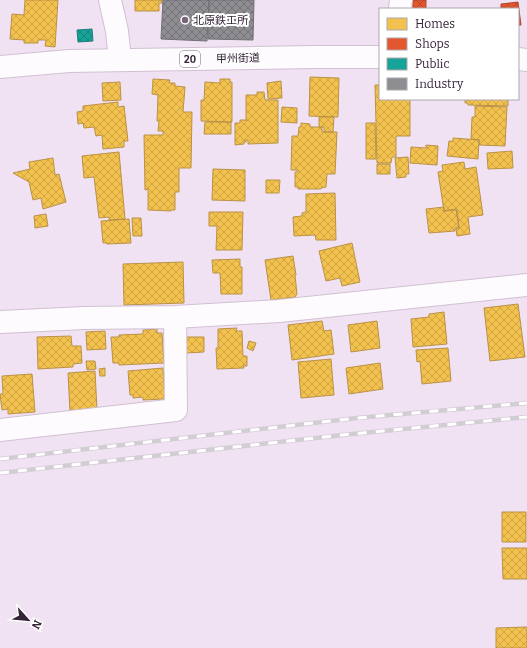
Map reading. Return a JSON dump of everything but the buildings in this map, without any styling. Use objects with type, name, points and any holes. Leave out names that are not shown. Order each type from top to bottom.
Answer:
[{"type":"main road","points":[[110,0],[117,31],[120,60]]},
{"type":"main road","name":"甲州街道","points":[[0,67],[68,61],[314,57],[379,58]]},
{"type":"main road","points":[[0,322],[84,318],[175,317],[279,311],[527,285]]},
{"type":"main road","points":[[0,430],[176,410],[175,317]]},
{"type":"railway","points":[[0,459],[357,418],[527,403]]},
{"type":"railway","points":[[0,473],[352,434],[527,417]]},
{"type":"place","name":"北原鉄工所","points":[[185,20]]}]
